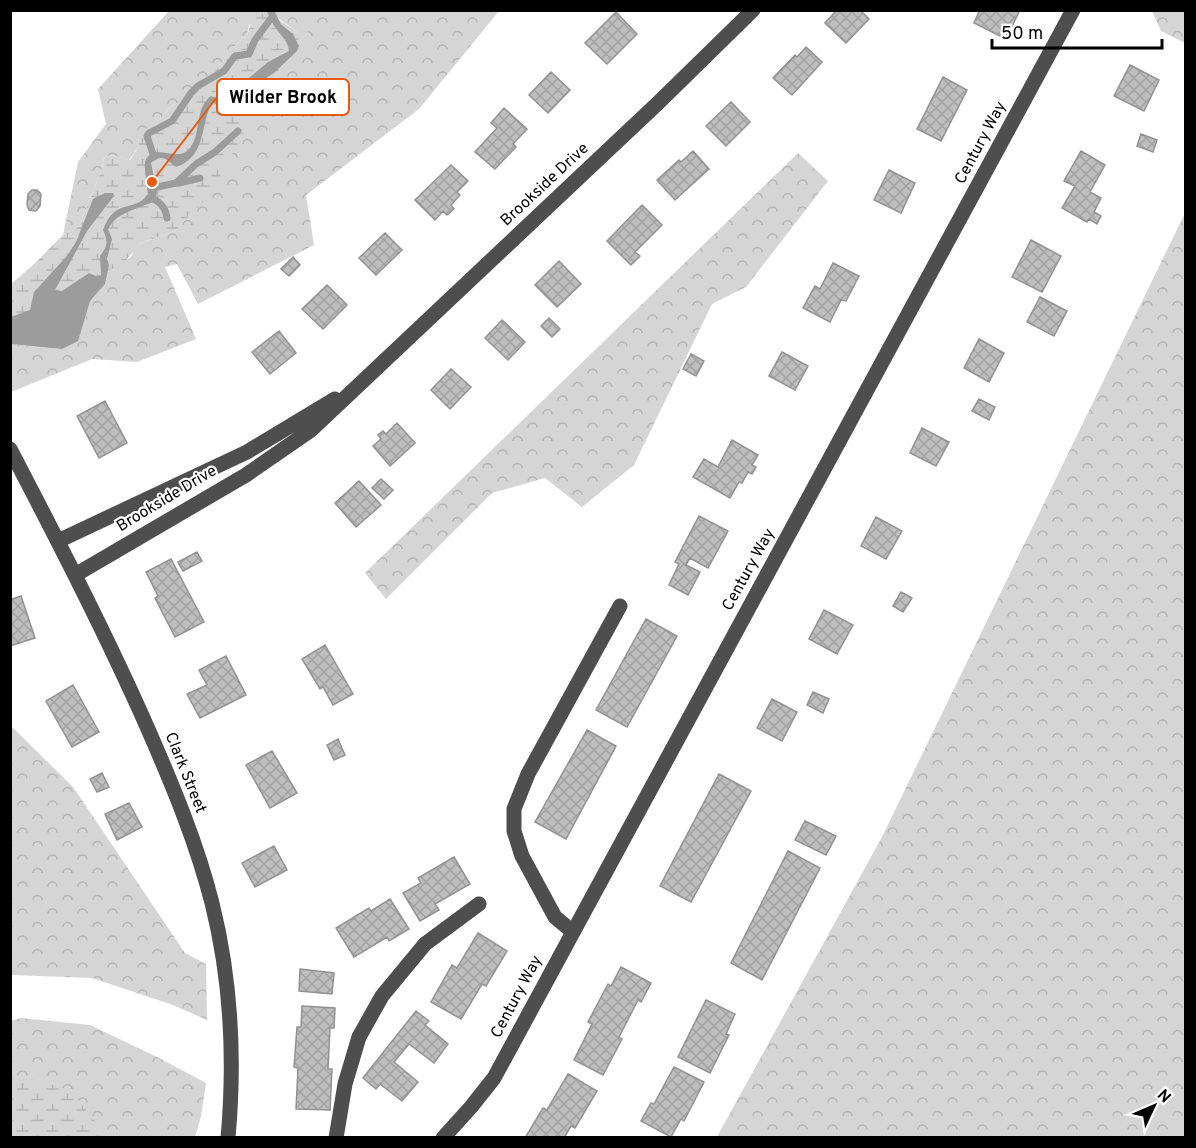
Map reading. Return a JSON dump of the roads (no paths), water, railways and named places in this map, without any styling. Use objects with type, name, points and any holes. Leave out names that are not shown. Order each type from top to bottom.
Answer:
[{"type":"street","name":"Brookside Drive","points":[[75,575],[272,458],[318,424],[753,10]]},
{"type":"street","name":"Century Way","points":[[443,1137],[494,1078],[1073,10]]},
{"type":"street","name":"Brookside Drive","points":[[58,541],[247,452],[360,384]]},
{"type":"street","name":"Clark Street","points":[[10,449],[75,575],[134,699],[167,774],[196,849],[212,903],[222,954],[229,1011],[231,1061],[228,1137]]},
{"type":"street","points":[[573,932],[555,917],[522,856],[514,831],[514,809],[528,774],[620,606]]},
{"type":"street","points":[[336,1137],[345,1084],[359,1037],[382,996],[425,944],[479,904]]},
{"type":"waterway","points":[[270,10],[277,24]]},
{"type":"waterway","points":[[154,157],[147,136],[149,133],[172,121],[191,93],[198,86],[224,71],[235,56],[249,54],[255,40],[272,17]]},
{"type":"waterway","points":[[153,188],[176,183],[238,131]]},
{"type":"waterway","points":[[179,183],[200,178]]},
{"type":"waterway","points":[[149,198],[161,205],[167,218]]},
{"type":"place","name":"Wilder Brook","points":[[152,182]]}]
